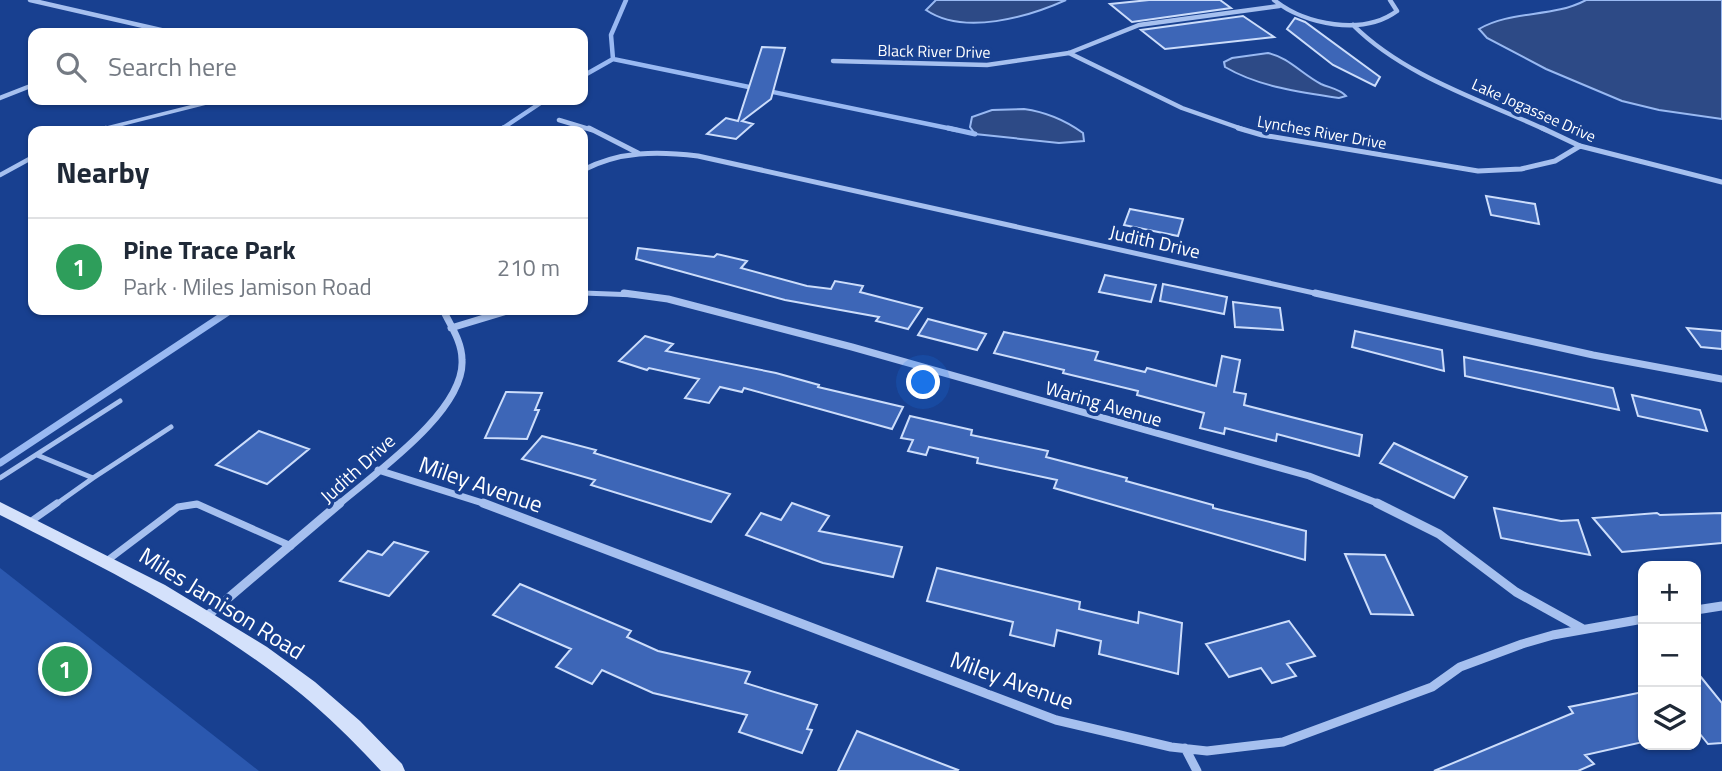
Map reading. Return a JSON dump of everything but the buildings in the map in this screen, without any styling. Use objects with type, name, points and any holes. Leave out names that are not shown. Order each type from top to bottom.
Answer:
[{"type":"main road","name":"Miles Jamison Road","points":[[0,508],[108,561],[254,646],[316,692],[365,737],[396,771]]},
{"type":"street","points":[[30,0],[148,28]]},
{"type":"street","points":[[1274,0],[1279,6],[1293,13],[1353,25],[1392,17],[1397,11],[1390,0]]},
{"type":"street","name":"Black River Drive","points":[[833,61],[987,65],[1069,53],[1139,25],[1279,6]]},
{"type":"street","name":"Lake Jogassee Drive","points":[[1353,25],[1377,47],[1411,68],[1580,146],[1722,182]]},
{"type":"street","name":"Lynches River Drive","points":[[1069,53],[1182,108],[1222,124],[1262,135],[1478,171],[1521,169],[1555,161],[1580,146]]},
{"type":"street","points":[[0,98],[28,87]]},
{"type":"street","points":[[559,120],[584,126]]},
{"type":"street","points":[[588,128],[639,153]]},
{"type":"street","name":"Judith Drive","points":[[588,168],[618,155],[676,153],[770,170],[1592,355],[1722,379]]},
{"type":"street","name":"Waring Avenue","points":[[588,293],[623,293],[668,299],[852,347],[1309,476],[1390,508],[1439,534],[1516,592],[1584,629]]},
{"type":"street","name":"Judith Drive","points":[[206,617],[378,470],[439,412],[457,384],[463,356],[445,315]]},
{"type":"street","points":[[451,328],[494,315]]},
{"type":"street","name":"Miley Avenue","points":[[378,470],[509,512],[1056,720],[1207,751],[1283,742],[1432,687],[1460,667],[1522,644],[1638,620]]},
{"type":"street","points":[[1701,609],[1722,606]]},
{"type":"street","points":[[1185,748],[1197,771]]},
{"type":"lane","points":[[116,126],[198,105]]},
{"type":"lane","points":[[0,175],[28,160]]},
{"type":"lane","points":[[0,478],[120,401]]},
{"type":"lane","points":[[29,523],[171,427]]},
{"type":"lane","points":[[37,455],[93,478]]},
{"type":"lane","points":[[108,561],[178,507],[197,504],[291,546]]},
{"type":"shaded area","points":[[936,0],[1066,0],[1015,17],[977,23],[941,18],[926,10]]},
{"type":"shaded area","points":[[1586,0],[1722,0],[1722,119],[1659,110],[1622,101],[1546,69],[1487,38],[1479,29],[1505,19],[1573,6]]},
{"type":"shaded area","points":[[1268,53],[1282,58],[1314,80],[1346,96],[1339,98],[1280,88],[1225,67],[1224,62],[1232,58]]},
{"type":"shaded area","points":[[1024,109],[1048,114],[1069,124],[1083,133],[1084,141],[1059,143],[975,134],[970,127],[972,117],[992,110]]},
{"type":"shaded area","points":[[0,568],[259,771],[0,771]]},
{"type":"waterway","points":[[613,59],[611,35],[626,0]]},
{"type":"waterway","points":[[588,73],[613,59]]},
{"type":"waterway","points":[[613,59],[957,130]]},
{"type":"waterway","points":[[506,126],[538,105]]},
{"type":"waterway","points":[[948,128],[957,130]]},
{"type":"waterway","points":[[957,130],[975,134]]},
{"type":"waterway","points":[[0,463],[223,315]]},
{"type":"place","name":"Pine Trace Park","points":[[65,669]]}]
